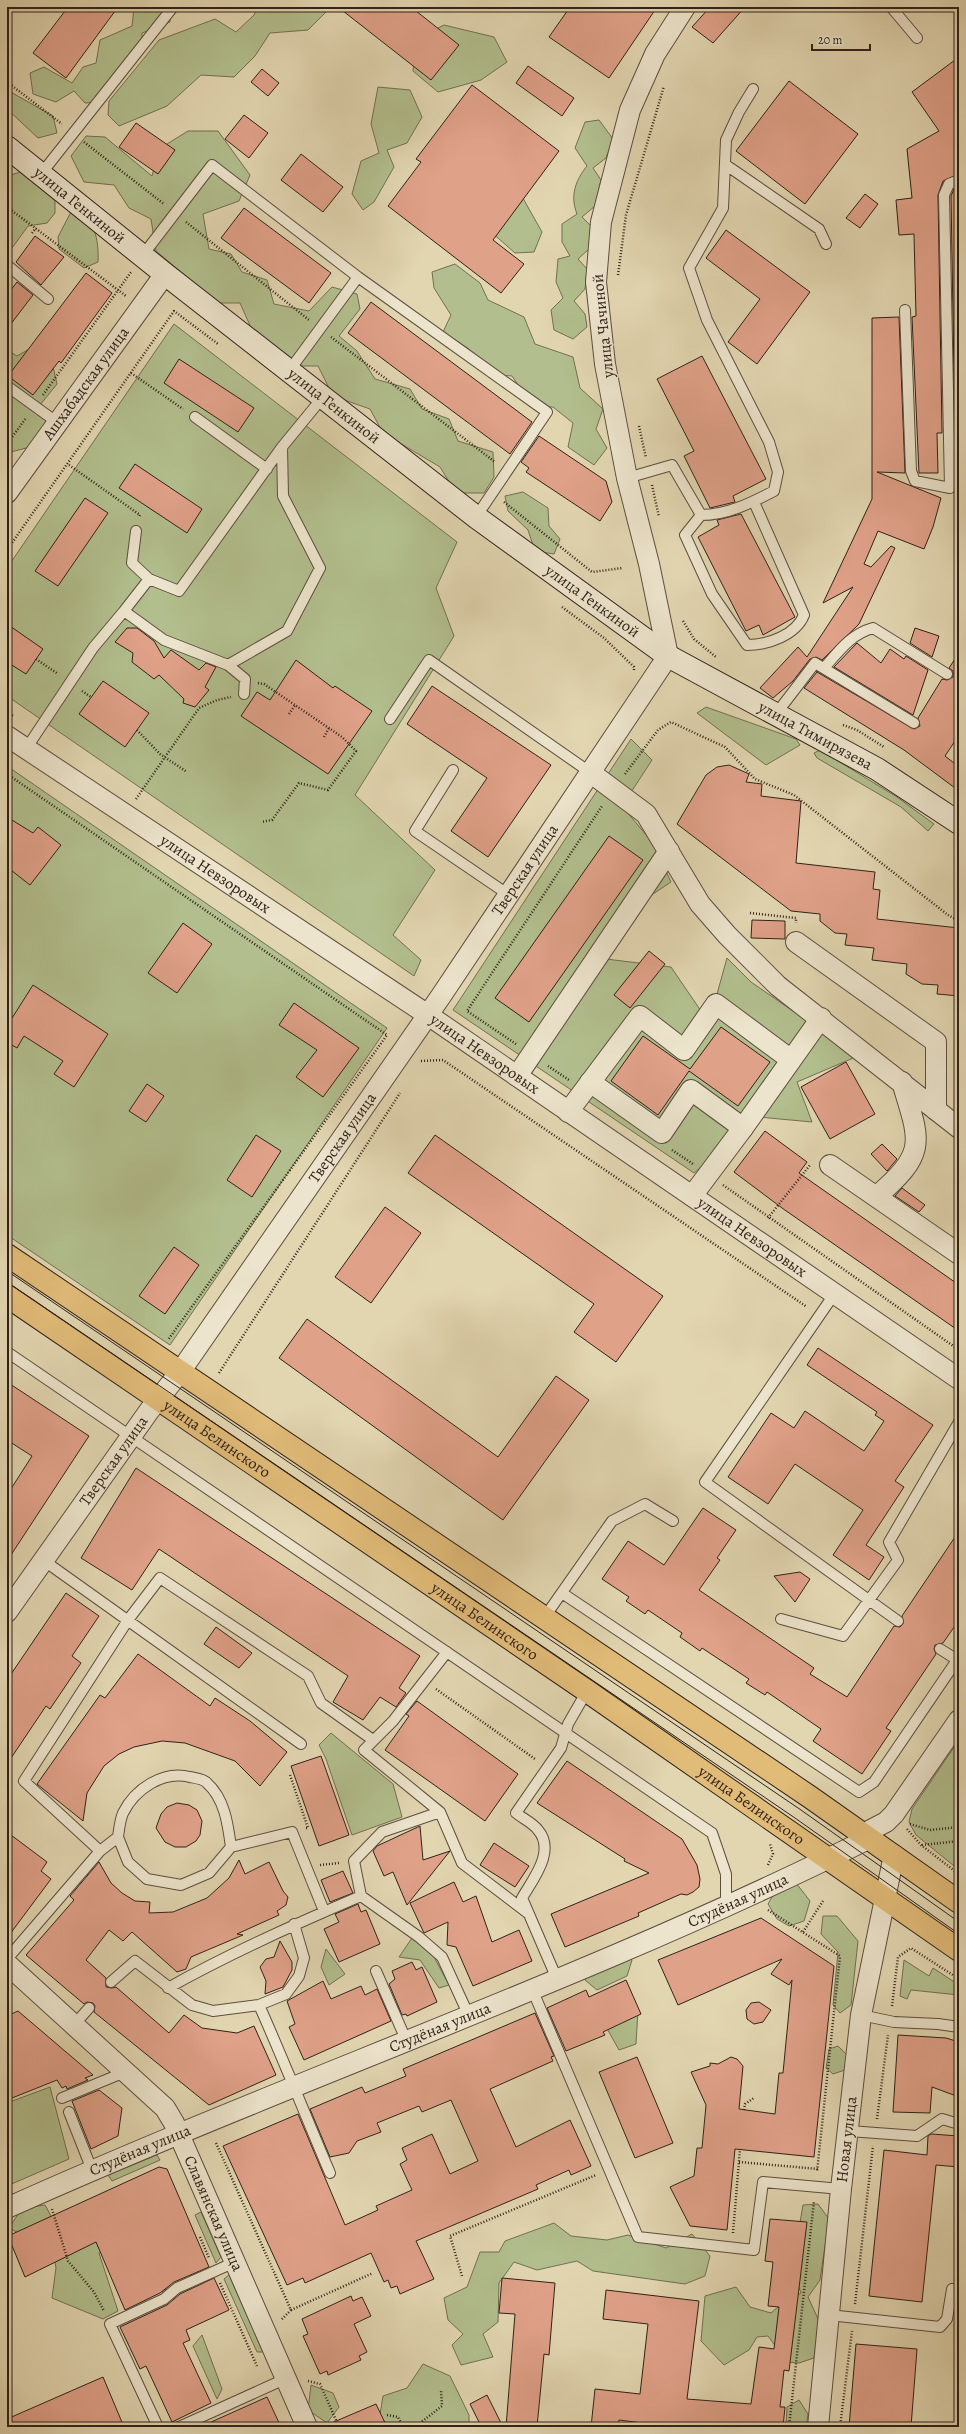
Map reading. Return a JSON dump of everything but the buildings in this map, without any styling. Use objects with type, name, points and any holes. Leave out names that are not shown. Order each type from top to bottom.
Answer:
[{"type":"main road","points":[[7,1255],[894,1855],[959,1902]]},
{"type":"main road","name":"улица Белинского","points":[[7,1296],[587,1691],[884,1896],[959,1950]]},
{"type":"street","name":"улица Чачиной","points":[[668,656],[627,478],[605,364],[596,282],[601,222],[630,110],[656,54],[685,7]]},
{"type":"street","name":"улица Генкиной","points":[[7,148],[41,174],[138,263],[165,274],[476,517],[668,656]]},
{"type":"street","name":"Ашхабадская улица","points":[[7,493],[165,274]]},
{"type":"street","name":"улица Тимирязева","points":[[668,656],[877,769],[959,823]]},
{"type":"street","name":"Тверская улица","points":[[7,1611],[131,1435],[158,1398],[180,1372],[428,1015],[668,656]]},
{"type":"street","name":"улица Невзоровых","points":[[7,736],[428,1015],[959,1379]]},
{"type":"street","points":[[591,773],[646,814],[700,904],[727,936],[778,986],[821,1018],[959,1128]]},
{"type":"street","points":[[517,1076],[669,851]]},
{"type":"street","points":[[796,942],[936,1042],[936,1110]]},
{"type":"street","points":[[568,1112],[640,1016],[684,1050],[716,1004],[790,1059]]},
{"type":"street","points":[[692,1196],[709,1175],[790,1059],[821,1018]]},
{"type":"street","points":[[590,1082],[662,1133],[691,1090],[743,1128]]},
{"type":"street","points":[[877,1196],[901,1175],[913,1158],[916,1130],[902,1082]]},
{"type":"street","points":[[830,1165],[959,1254]]},
{"type":"street","name":"Студёная улица","points":[[7,2208],[92,2170],[557,1979],[726,1906],[827,1858],[866,1836],[886,1822],[894,1814],[959,1720]]},
{"type":"street","name":"Новая улица","points":[[818,2427],[841,2189],[849,2131],[861,2015],[884,1896],[894,1855]]},
{"type":"street","name":"Славянская улица","points":[[7,1964],[73,2026],[165,2108],[179,2135],[233,2263],[293,2379],[307,2427]]},
{"type":"lane","points":[[41,174],[173,7]]},
{"type":"lane","points":[[891,7],[917,38]]},
{"type":"lane","points":[[701,515],[715,515],[754,502],[774,491],[778,472],[769,442],[707,320],[690,268],[723,208],[726,140],[739,112],[753,88]]},
{"type":"lane","points":[[138,263],[212,165],[358,277],[547,412],[476,517]]},
{"type":"lane","points":[[726,165],[819,230],[826,244]]},
{"type":"lane","points":[[905,310],[911,471],[915,481],[950,488],[944,195],[949,184],[959,180]]},
{"type":"lane","points":[[7,265],[48,299]]},
{"type":"lane","points":[[289,371],[358,277]]},
{"type":"lane","points":[[7,386],[58,423]]},
{"type":"lane","points":[[136,532],[132,563],[150,579],[179,590],[282,447],[322,397]]},
{"type":"lane","points":[[195,417],[267,469]]},
{"type":"lane","points":[[228,665],[286,631],[320,568],[283,496],[282,447]]},
{"type":"lane","points":[[627,478],[672,465],[701,515]]},
{"type":"lane","points":[[701,515],[685,535],[712,594],[747,645],[761,645],[783,636],[800,624],[804,614],[754,502]]},
{"type":"lane","points":[[26,749],[92,648],[150,579]]},
{"type":"lane","points":[[124,611],[164,640],[228,665],[245,679],[244,694]]},
{"type":"lane","points":[[824,668],[842,647],[859,632],[874,628],[947,674]]},
{"type":"lane","points":[[390,719],[429,660],[591,773]]},
{"type":"lane","points":[[776,714],[815,663],[914,723]]},
{"type":"lane","points":[[453,770],[415,830],[509,895]]},
{"type":"lane","points":[[834,1293],[705,1482],[898,1621]]},
{"type":"lane","points":[[7,1352],[131,1435],[712,1833],[726,1874],[726,1906]]},
{"type":"lane","points":[[781,1619],[843,1636],[898,1560],[889,1542],[959,1422]]},
{"type":"lane","points":[[544,1618],[612,1521],[645,1504],[673,1521]]},
{"type":"lane","points":[[43,1560],[301,1744]]},
{"type":"lane","points":[[100,1851],[24,1781],[128,1620],[160,1578],[308,1676],[321,1704],[373,1740]]},
{"type":"lane","points":[[562,1593],[859,1792],[874,1782],[958,1660],[940,1649]]},
{"type":"lane","points":[[447,1652],[393,1721],[364,1750],[440,1812],[462,1863],[529,1914]]},
{"type":"lane","points":[[557,1979],[522,1898],[544,1859],[544,1844],[539,1830],[516,1813],[561,1748],[565,1732],[587,1691]]},
{"type":"lane","points":[[231,1848],[228,1824],[220,1798],[206,1781],[182,1775],[152,1781],[131,1800],[123,1814],[118,1837],[128,1862],[147,1879],[181,1885],[209,1873],[231,1848],[292,1832],[324,1911]]},
{"type":"lane","points":[[440,1812],[382,1832],[354,1861],[361,1896],[419,1937],[442,1957],[469,2016]]},
{"type":"lane","points":[[7,1959],[100,1851],[118,1837]]},
{"type":"lane","points":[[168,1988],[211,1963],[294,1924],[361,1896]]},
{"type":"lane","points":[[111,1982],[135,1961],[168,1988],[192,2005],[213,2011],[236,2010],[259,2005],[286,1994],[299,1976],[304,1958],[294,1924]]},
{"type":"lane","points":[[376,1971],[406,2042]]},
{"type":"lane","points":[[532,1989],[638,2237],[754,2250],[763,2182],[841,2189]]},
{"type":"lane","points":[[259,2005],[291,2076],[294,2088],[330,2173]]},
{"type":"lane","points":[[73,2026],[89,2008]]},
{"type":"lane","points":[[861,2015],[894,2022],[938,2024],[959,2027]]},
{"type":"lane","points":[[62,2098],[125,2072]]},
{"type":"lane","points":[[69,2112],[92,2170]]},
{"type":"lane","points":[[849,2131],[917,2136],[942,2120],[959,2124]]},
{"type":"lane","points":[[158,2427],[110,2324],[164,2299],[177,2288],[233,2263]]},
{"type":"lane","points":[[829,2315],[940,2327],[947,2319],[952,2289],[959,2290]]},
{"type":"lane","points":[[179,2427],[293,2379]]},
{"type":"path","points":[[7,82],[74,133],[320,328],[507,471]]},
{"type":"path","points":[[618,276],[626,215],[665,82]]},
{"type":"path","points":[[7,207],[132,300]]},
{"type":"path","points":[[32,233],[36,228]]},
{"type":"path","points":[[7,444],[138,263]]},
{"type":"path","points":[[7,550],[174,311],[224,348]]},
{"type":"path","points":[[131,373],[195,417]]},
{"type":"path","points":[[637,418],[661,523]]},
{"type":"path","points":[[68,465],[140,514],[136,532]]},
{"type":"path","points":[[492,493],[592,572],[623,568]]},
{"type":"path","points":[[560,605],[604,638],[634,667],[634,674]]},
{"type":"path","points":[[36,659],[70,682]]},
{"type":"path","points":[[245,679],[264,684],[342,737],[356,751],[328,790],[299,783],[272,820],[261,822]]},
{"type":"path","points":[[126,815],[199,708],[217,700],[244,694]]},
{"type":"path","points":[[289,714],[295,705]]},
{"type":"path","points":[[467,1011],[613,789],[658,730],[671,722],[724,747],[755,779],[794,795],[948,915],[959,921]]},
{"type":"path","points":[[324,737],[329,728]]},
{"type":"path","points":[[137,730],[165,757],[187,772]]},
{"type":"path","points":[[7,774],[387,1034],[164,1345]]},
{"type":"path","points":[[750,914],[776,915]]},
{"type":"path","points":[[417,1066],[422,1059],[443,1060],[820,1315]]},
{"type":"path","points":[[216,1378],[404,1086]]},
{"type":"path","points":[[768,1218],[810,1164],[830,1165]]},
{"type":"path","points":[[709,1175],[768,1218],[959,1350]]},
{"type":"path","points":[[425,1682],[547,1767]]},
{"type":"path","points":[[290,1775],[308,1828],[292,1832]]},
{"type":"path","points":[[955,1872],[921,1845],[905,1822],[930,1830],[959,1827]]},
{"type":"path","points":[[767,1867],[773,1854],[768,1840]]},
{"type":"path","points":[[921,1845],[959,1841]]},
{"type":"path","points":[[306,1867],[354,1861]]},
{"type":"path","points":[[803,1932],[823,1901]]},
{"type":"path","points":[[768,1910],[840,1956],[789,2427]]},
{"type":"path","points":[[911,1948],[959,1979]]},
{"type":"path","points":[[744,2110],[745,2104],[754,2098]]},
{"type":"path","points":[[840,2427],[875,2133]]},
{"type":"path","points":[[216,2143],[291,2310]]},
{"type":"path","points":[[732,2247],[740,2150]]},
{"type":"path","points":[[740,2162],[818,2169]]},
{"type":"path","points":[[462,2276],[450,2236],[609,2169]]},
{"type":"path","points":[[52,2208],[68,2261],[94,2292],[110,2324]]},
{"type":"path","points":[[277,2324],[291,2310],[373,2273]]},
{"type":"path","points":[[293,2379],[320,2384],[339,2427]]},
{"type":"path","points":[[415,2427],[442,2406],[441,2390]]},
{"type":"path","points":[[387,2415],[398,2417],[403,2427]]},
{"type":"green space","points":[[134,7],[171,7],[170,22],[142,33],[142,52],[102,102],[85,103],[74,91],[56,102],[33,94],[30,73],[44,67],[72,83],[83,67],[96,63],[100,40],[132,26]]},
{"type":"green space","points":[[258,7],[325,7],[327,11],[308,30],[270,33],[255,56],[234,77],[201,75],[167,106],[119,126],[108,115],[109,101],[159,40],[215,19],[236,32],[254,15]]},
{"type":"green space","points":[[444,25],[494,37],[507,62],[481,80],[438,92],[413,71],[416,39]]},
{"type":"green space","points":[[7,87],[9,91],[53,116],[57,133],[38,138],[7,109]]},
{"type":"green space","points":[[378,87],[410,90],[422,117],[407,143],[387,150],[394,167],[374,202],[363,210],[352,194],[361,161],[379,153],[371,124]]},
{"type":"green space","points":[[599,120],[613,139],[606,158],[593,168],[601,180],[595,206],[582,217],[591,226],[589,249],[578,259],[587,269],[585,289],[574,301],[585,314],[587,327],[573,339],[554,330],[551,310],[563,298],[556,282],[558,259],[570,256],[562,242],[562,224],[577,214],[574,201],[575,189],[579,177],[587,166],[575,148],[585,122]]},
{"type":"green space","points":[[188,131],[218,131],[250,175],[239,201],[203,214],[209,249],[231,254],[242,272],[267,280],[274,304],[309,311],[332,287],[357,294],[360,309],[339,336],[357,351],[375,379],[410,389],[422,409],[449,419],[458,441],[493,452],[494,477],[484,493],[456,493],[440,467],[383,433],[370,409],[333,396],[318,366],[300,366],[252,330],[240,303],[218,303],[156,251],[151,219],[129,208],[114,185],[84,182],[71,156],[86,136],[105,137],[152,176],[159,149]]},
{"type":"green space","points":[[24,171],[55,195],[55,213],[47,223],[28,226],[7,255],[7,176]]},
{"type":"green space","points":[[520,193],[542,232],[534,252],[515,253],[482,224]]},
{"type":"green space","points":[[73,208],[91,224],[98,245],[98,262],[84,268],[59,249],[58,237]]},
{"type":"green space","points":[[455,264],[480,283],[488,300],[524,317],[535,344],[573,357],[580,388],[603,409],[596,429],[607,448],[594,465],[568,447],[573,423],[553,407],[533,407],[512,376],[487,374],[469,349],[443,332],[451,315],[434,288],[432,272]]},
{"type":"green space","points":[[174,324],[457,542],[436,588],[454,636],[355,795],[435,870],[393,935],[421,960],[414,976],[7,696],[7,568]]},
{"type":"green space","points":[[31,348],[52,362],[57,384],[40,405],[48,426],[30,447],[7,453],[7,350],[17,356]]},
{"type":"green space","points":[[7,453],[13,475],[7,483]]},
{"type":"green space","points":[[523,492],[548,508],[549,526],[560,539],[554,554],[535,551],[528,530],[508,511],[505,496]]},
{"type":"green space","points":[[706,707],[796,739],[800,745],[766,765],[697,713]]},
{"type":"green space","points":[[631,739],[652,760],[622,806],[652,842],[671,882],[647,898],[606,959],[671,967],[701,1011],[717,994],[727,958],[751,982],[858,1056],[797,1082],[812,1122],[758,1117],[694,1173],[453,1010]]},
{"type":"green space","points":[[820,750],[897,797],[934,824],[928,831],[901,807],[817,758],[814,753]]},
{"type":"green space","points":[[7,766],[387,1028],[170,1345],[7,1235]]},
{"type":"green space","points":[[331,1733],[393,1784],[402,1817],[352,1835],[326,1759],[319,1745]]},
{"type":"green space","points":[[959,1740],[959,1870],[916,1835],[909,1822],[912,1809]]},
{"type":"green space","points":[[796,1883],[810,1901],[804,1921],[789,1926],[777,1919],[768,1904],[778,1886]]},
{"type":"green space","points":[[823,1916],[837,1916],[858,1941],[851,2005],[840,2013],[833,2005],[838,1952],[821,1934]]},
{"type":"green space","points":[[412,1938],[434,1957],[449,1985],[439,1988],[420,1960],[399,1957]]},
{"type":"green space","points":[[326,1949],[345,1974],[329,1985],[321,1967]]},
{"type":"green space","points":[[621,1951],[632,1960],[627,1976],[597,1990],[585,1980],[589,1963]]},
{"type":"green space","points":[[904,1960],[929,1976],[933,1968],[959,1985],[959,1995],[911,1990],[907,1999],[900,1996]]},
{"type":"green space","points":[[638,2010],[636,2044],[619,2050],[605,2025]]},
{"type":"green space","points":[[838,2046],[847,2055],[845,2070],[833,2074],[826,2068],[829,2049]]},
{"type":"green space","points":[[50,2087],[69,2159],[7,2186],[7,2103]]},
{"type":"green space","points":[[157,2155],[160,2160],[112,2181],[108,2175]]},
{"type":"green space","points":[[818,2204],[829,2219],[820,2280],[808,2297],[819,2321],[814,2358],[799,2363],[787,2362],[768,2336],[757,2337],[749,2350],[724,2365],[701,2341],[705,2296],[736,2287],[750,2307],[771,2313],[785,2301],[801,2293],[792,2269],[803,2205]]},
{"type":"green space","points":[[45,2205],[56,2225],[78,2221],[102,2231],[135,2218],[155,2244],[165,2247],[178,2272],[163,2293],[132,2239],[99,2253],[118,2311],[103,2319],[52,2298],[56,2268],[49,2230],[28,2238],[9,2228],[22,2208]]},
{"type":"green space","points":[[201,2212],[221,2257],[216,2263],[195,2215]]},
{"type":"green space","points":[[554,2223],[571,2236],[607,2240],[628,2235],[666,2248],[692,2234],[710,2256],[705,2276],[685,2284],[593,2271],[577,2261],[537,2270],[514,2262],[499,2283],[498,2322],[483,2334],[493,2357],[461,2365],[452,2345],[463,2334],[448,2320],[444,2298],[467,2287],[480,2252],[499,2252],[505,2241]]},
{"type":"green space","points":[[229,2275],[263,2352],[257,2352],[224,2279]]},
{"type":"green space","points":[[202,2335],[222,2389],[217,2399],[193,2346]]},
{"type":"green space","points":[[423,2364],[450,2376],[469,2415],[469,2427],[378,2427],[383,2396],[407,2388]]},
{"type":"green space","points":[[311,2385],[333,2393],[339,2407],[327,2423],[308,2410]]},
{"type":"green space","points":[[799,2400],[808,2414],[806,2427],[786,2427],[787,2407]]},
{"type":"tram line","points":[[7,1271],[801,1810],[959,1922]]},
{"type":"tram line","points":[[7,1282],[795,1818],[959,1934]]}]
